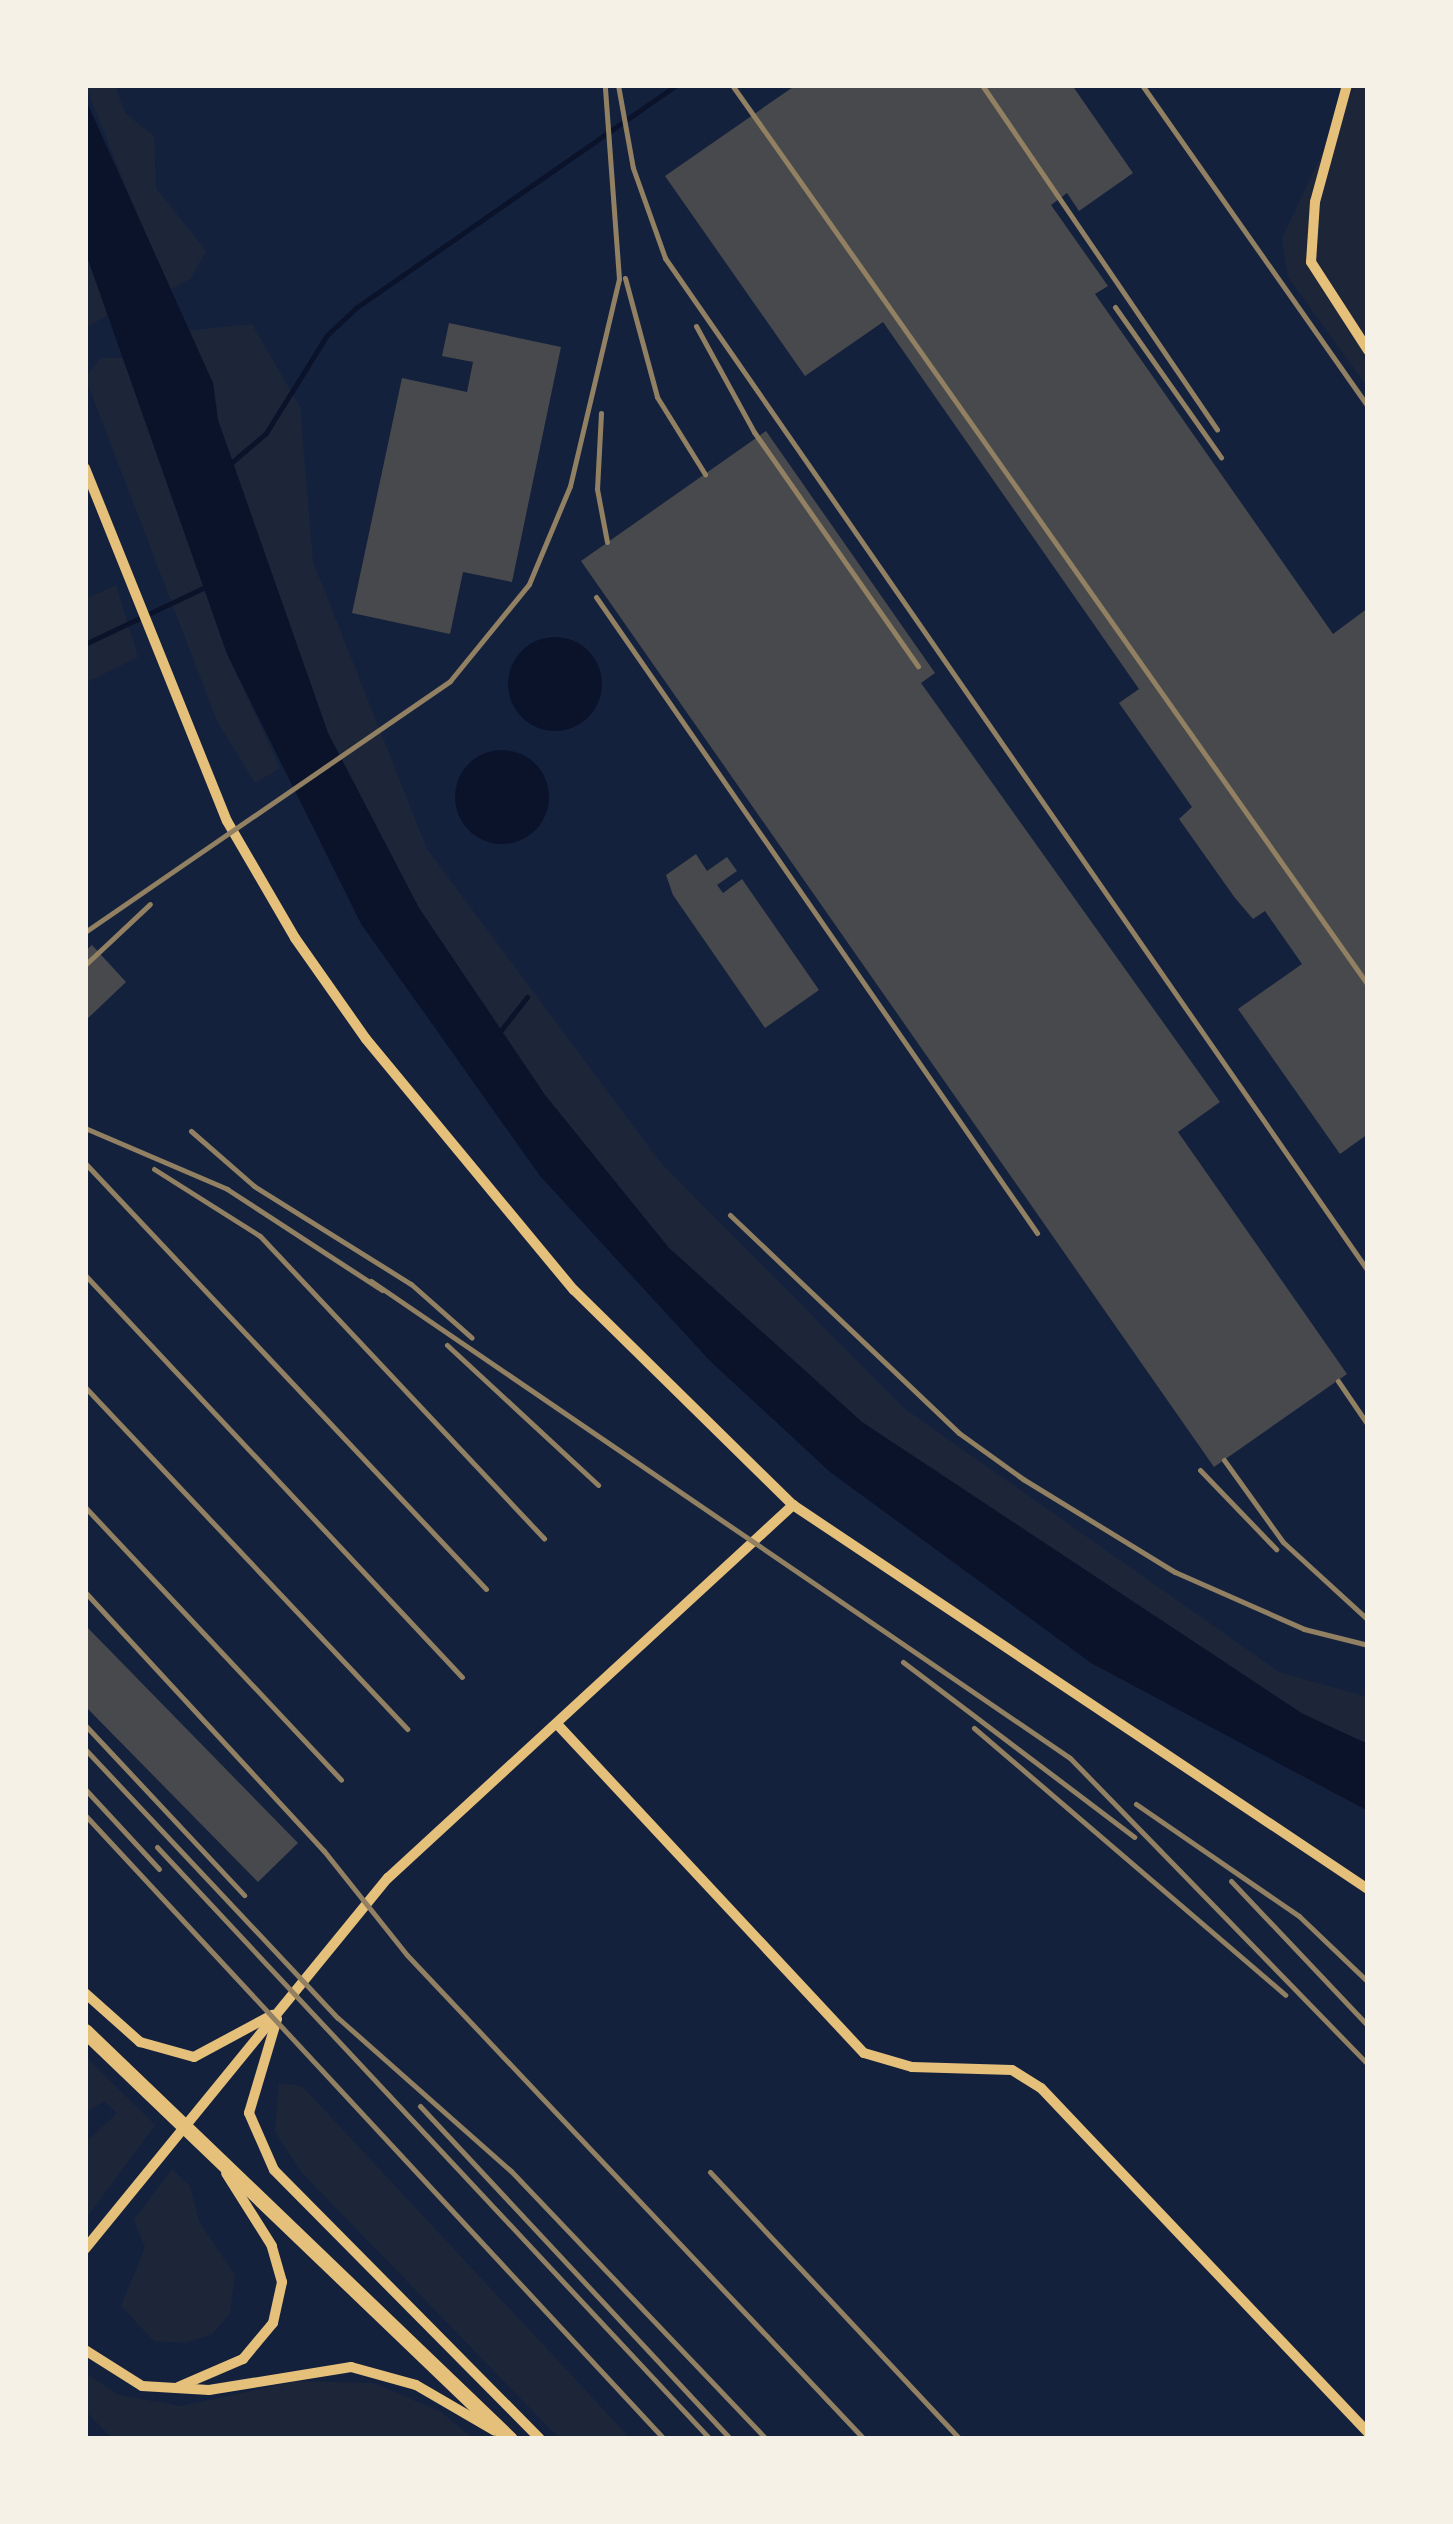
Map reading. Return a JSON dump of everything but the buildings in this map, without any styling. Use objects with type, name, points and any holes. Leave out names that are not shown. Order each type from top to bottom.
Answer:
[{"type":"main road","points":[[85,2030],[509,2439]]},
{"type":"street","points":[[1348,85],[1316,202],[1312,262],[1368,350]]},
{"type":"street","points":[[85,468],[158,635],[226,815],[294,938],[451,1144],[574,1290],[793,1505],[1368,1889]]},
{"type":"street","points":[[87,2244],[388,1878],[793,1505]]},
{"type":"street","points":[[557,1724],[864,2053],[912,2067],[1012,2070],[1041,2088],[1368,2432]]},
{"type":"street","points":[[85,1993],[140,2042],[194,2057],[281,2009]]},
{"type":"street","points":[[281,2009],[250,2087],[249,2113],[274,2170],[540,2439]]},
{"type":"street","points":[[177,2387],[243,2359],[273,2323],[282,2282],[272,2246],[218,2160]]},
{"type":"street","points":[[85,2350],[142,2386],[177,2387],[351,2367],[416,2385],[509,2439]]},
{"type":"shaded area","points":[[85,85],[115,85],[125,113],[154,136],[156,188],[206,251],[191,278],[168,291]]},
{"type":"shaded area","points":[[1355,85],[1368,85],[1368,388],[1288,277],[1282,238]]},
{"type":"shaded area","points":[[85,98],[213,383],[218,420],[328,733],[419,908],[545,1095],[669,1248],[862,1422],[1303,1714],[1368,1744],[1368,1811],[1091,1663],[830,1472],[710,1361],[540,1176],[361,924],[227,654],[85,251]]},
{"type":"shaded area","points":[[85,251],[110,314],[85,328]]},
{"type":"shaded area","points":[[252,324],[300,407],[313,562],[427,849],[660,1162],[905,1409],[1279,1672],[1368,1697],[1368,1744],[1303,1714],[862,1422],[669,1248],[545,1095],[419,908],[328,733],[218,420],[213,383],[186,331]]},
{"type":"shaded area","points":[[101,358],[125,358],[227,654],[280,768],[255,783],[217,721],[85,377]]},
{"type":"shaded area","points":[[116,585],[138,657],[85,683],[85,599]]},
{"type":"shaded area","points":[[555,637],[573,640],[588,651],[599,666],[599,702],[588,717],[573,728],[555,731],[537,728],[522,717],[511,702],[508,684],[511,666],[522,651],[537,640]]},
{"type":"shaded area","points":[[502,750],[520,753],[535,764],[546,779],[546,815],[535,830],[520,841],[502,844],[484,841],[469,830],[458,815],[455,797],[458,779],[469,764],[484,753]]},
{"type":"shaded area","points":[[85,2056],[155,2125],[85,2220],[85,2143],[117,2113],[104,2101],[85,2113]]},
{"type":"shaded area","points":[[279,2083],[302,2086],[631,2439],[560,2439],[302,2173],[275,2132]]},
{"type":"shaded area","points":[[172,2169],[190,2186],[200,2223],[235,2275],[230,2314],[212,2334],[185,2343],[154,2341],[121,2306],[145,2248],[134,2220]]},
{"type":"shaded area","points":[[85,2373],[119,2395],[181,2406],[298,2381],[374,2383],[441,2412],[474,2439],[113,2439],[85,2411]]},
{"type":"waterway","points":[[231,463],[266,433],[327,335],[357,307],[677,85]]},
{"type":"waterway","points":[[85,644],[209,585]]},
{"type":"waterway","points":[[498,1034],[527,997]]},
{"type":"railway","points":[[618,85],[633,168],[665,258],[1368,1271]]},
{"type":"railway","points":[[732,85],[1368,985]]},
{"type":"railway","points":[[982,85],[1217,429]]},
{"type":"railway","points":[[1142,85],[1368,407]]},
{"type":"railway","points":[[85,932],[450,681],[529,584],[570,486],[619,279],[605,88]]},
{"type":"railway","points":[[625,278],[657,397],[705,474]]},
{"type":"railway","points":[[1115,307],[1221,457]]},
{"type":"railway","points":[[696,326],[754,432],[918,666]]},
{"type":"railway","points":[[601,413],[597,489],[607,542]]},
{"type":"railway","points":[[596,597],[1037,1233]]},
{"type":"railway","points":[[85,965],[150,904]]},
{"type":"railway","points":[[85,1128],[227,1189],[382,1290]]},
{"type":"railway","points":[[191,1131],[254,1186],[411,1284],[472,1338]]},
{"type":"railway","points":[[85,1163],[486,1589]]},
{"type":"railway","points":[[154,1169],[260,1236],[544,1538]]},
{"type":"railway","points":[[730,1215],[959,1433],[1023,1479],[1175,1572],[1304,1629],[1368,1645]]},
{"type":"railway","points":[[85,1275],[462,1677]]},
{"type":"railway","points":[[371,1281],[1070,1758],[1368,2064]]},
{"type":"railway","points":[[447,1345],[598,1485]]},
{"type":"railway","points":[[1338,1381],[1368,1425]]},
{"type":"railway","points":[[85,1387],[407,1729]]},
{"type":"railway","points":[[1224,1460],[1283,1542],[1368,1620]]},
{"type":"railway","points":[[1200,1470],[1276,1549]]},
{"type":"railway","points":[[85,1507],[341,1780]]},
{"type":"railway","points":[[85,1592],[324,1851],[407,1955],[864,2439]]},
{"type":"railway","points":[[903,1662],[1134,1837]]},
{"type":"railway","points":[[85,1725],[244,1895]]},
{"type":"railway","points":[[974,1728],[1285,1995]]},
{"type":"railway","points":[[85,1749],[338,2018],[511,2171],[766,2439]]},
{"type":"railway","points":[[85,1789],[159,1869]]},
{"type":"railway","points":[[1136,1804],[1299,1916],[1368,1982]]},
{"type":"railway","points":[[85,1815],[664,2439]]},
{"type":"railway","points":[[157,1847],[710,2439]]},
{"type":"railway","points":[[1231,1881],[1368,2026]]},
{"type":"railway","points":[[420,2106],[731,2439]]},
{"type":"railway","points":[[710,2172],[960,2439]]}]
